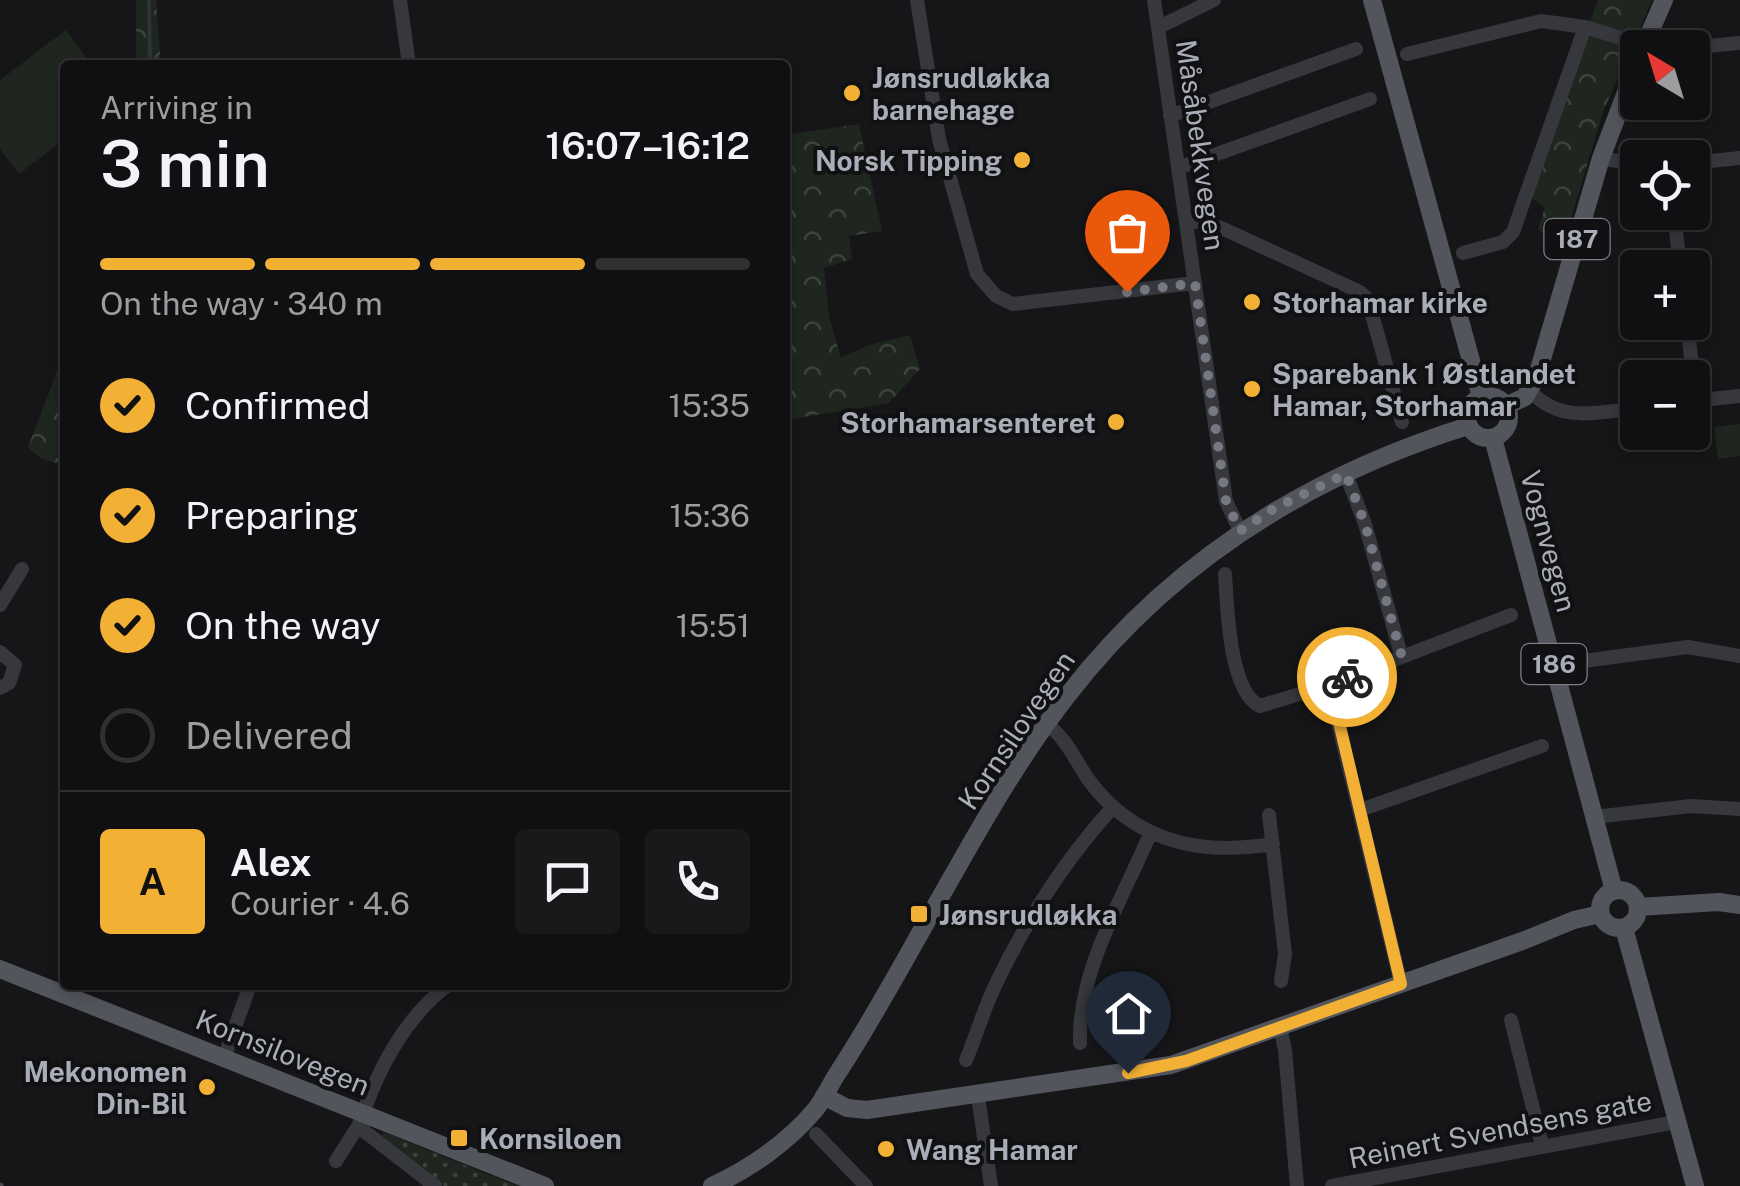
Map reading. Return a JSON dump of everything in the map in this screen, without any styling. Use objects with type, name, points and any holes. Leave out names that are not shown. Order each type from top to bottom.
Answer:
[{"type":"main road","points":[[1372,0],[1481,397]]},
{"type":"main road","name":"187","points":[[1652,30],[1664,0]]},
{"type":"main road","name":"187","points":[[1530,391],[1601,158],[1620,110]]},
{"type":"main road","points":[[1506,406],[1530,391]]},
{"type":"main road","points":[[1481,397],[1498,399],[1506,406],[1508,424],[1493,438],[1480,437],[1468,426],[1468,410],[1481,397]]},
{"type":"main road","name":"Kornsilovegen","points":[[712,1186],[739,1182],[770,1164],[812,1130],[847,1060],[1022,760],[1095,661],[1124,630],[1173,583],[1275,508],[1346,474],[1468,426]]},
{"type":"main road","name":"Vognvegen","points":[[1493,438],[1614,891]]},
{"type":"main road","points":[[1614,891],[1632,895],[1638,907],[1634,922],[1624,928],[1612,928],[1600,914],[1604,897],[1614,891]]},
{"type":"main road","points":[[1638,907],[1719,902],[1740,905]]},
{"type":"main road","points":[[829,1098],[854,1109],[877,1109],[1186,1061],[1574,920],[1600,914]]},
{"type":"main road","points":[[1624,928],[1695,1186]]},
{"type":"main road","name":"Kornsilovegen","points":[[0,969],[224,1058],[361,1118],[546,1186]]},
{"type":"street","points":[[400,0],[408,60]]},
{"type":"street","points":[[917,0],[939,139],[978,274],[989,291],[1013,304],[1195,283]]},
{"type":"street","name":"Måsåbekkvegen","points":[[1154,0],[1226,501],[1240,531]]},
{"type":"street","points":[[1159,27],[1214,0]]},
{"type":"street","points":[[1407,54],[1541,21],[1585,26],[1620,40]]},
{"type":"street","points":[[1463,252],[1502,242],[1513,232],[1585,26]]},
{"type":"street","points":[[1710,45],[1740,42]]},
{"type":"street","points":[[1170,116],[1356,49]]},
{"type":"street","points":[[1178,168],[1370,99]]},
{"type":"street","points":[[1601,158],[1620,162]]},
{"type":"street","points":[[1710,162],[1740,158]]},
{"type":"street","points":[[1187,222],[1217,226],[1360,292],[1374,312],[1402,422]]},
{"type":"street","points":[[1530,391],[1542,404],[1559,413],[1578,416],[1620,410]]},
{"type":"street","points":[[1710,399],[1740,396]]},
{"type":"street","points":[[1346,474],[1365,524],[1401,654]]},
{"type":"street","points":[[0,605],[22,569]]},
{"type":"street","points":[[1225,574],[1231,641],[1247,696],[1260,706],[1330,684],[1512,615]]},
{"type":"street","points":[[1554,666],[1688,647],[1740,656]]},
{"type":"street","points":[[0,652],[15,665],[9,683],[0,688]]},
{"type":"street","points":[[1330,684],[1401,984]]},
{"type":"street","points":[[1046,724],[1058,733],[1113,807],[1151,832],[1172,842],[1204,849],[1239,850],[1272,844]]},
{"type":"street","points":[[1360,810],[1542,746]]},
{"type":"street","points":[[1594,817],[1691,806],[1740,808]]},
{"type":"street","points":[[966,1060],[991,994],[1023,932],[1078,844],[1113,807]]},
{"type":"street","points":[[1268,815],[1285,954],[1282,982]]},
{"type":"street","points":[[1080,1043],[1080,1012],[1090,978],[1151,832]]},
{"type":"street","points":[[224,1058],[248,990]]},
{"type":"street","points":[[435,1186],[364,1131],[361,1118],[393,1048],[443,990]]},
{"type":"street","points":[[1510,1020],[1542,1146]]},
{"type":"street","points":[[1280,1027],[1286,1050],[1297,1186]]},
{"type":"street","points":[[978,1104],[991,1186]]},
{"type":"street","name":"Kornsilovegen","points":[[336,1161],[361,1118]]},
{"type":"street","name":"Reinert Svendsens gate","points":[[1332,1186],[1676,1122]]},
{"type":"street","points":[[816,1134],[866,1186]]},
{"type":"green space","points":[[136,0],[156,0],[161,60],[136,60]]},
{"type":"green space","points":[[1598,0],[1652,0],[1639,30],[1620,30],[1620,73],[1603,112],[1563,245],[1538,230],[1545,207],[1531,197],[1557,110]]},
{"type":"green space","points":[[66,30],[88,60],[60,60],[60,143],[19,174],[0,149],[0,80]]},
{"type":"green space","points":[[859,124],[882,231],[849,236],[852,259],[824,268],[829,316],[841,358],[869,345],[910,335],[920,369],[889,403],[790,419],[790,134]]},
{"type":"green space","points":[[60,364],[60,462],[40,457],[28,447]]},
{"type":"green space","points":[[1740,424],[1740,456],[1718,459],[1714,427]]},
{"type":"green space","points":[[383,1132],[517,1186],[444,1186],[382,1136]]},
{"type":"waterway","points":[[149,0],[150,60]]},
{"type":"way so far","points":[[1127,292],[1195,283],[1226,501],[1240,531],[1275,508],[1346,474],[1365,524],[1401,654],[1347,677]]},
{"type":"place","name":"Jønsrudløkka barnehage","points":[[852,93]]},
{"type":"place","name":"Norsk Tipping","points":[[1022,160]]},
{"type":"place","name":"Storhamar kirke","points":[[1252,302]]},
{"type":"place","name":"Sparebank 1 Østlandet Hamar, Storhamar","points":[[1252,389]]},
{"type":"place","name":"Storhamarsenteret","points":[[1116,422]]},
{"type":"place","name":"Jønsrudløkka","points":[[919,914]]},
{"type":"place","name":"Mekonomen Din-Bil","points":[[207,1087]]},
{"type":"place","name":"Kornsiloen","points":[[459,1138]]},
{"type":"place","name":"Wang Hamar","points":[[886,1149]]},
{"type":"route","points":[[1128,1073],[1186,1061],[1401,984],[1330,684],[1347,677]]}]
